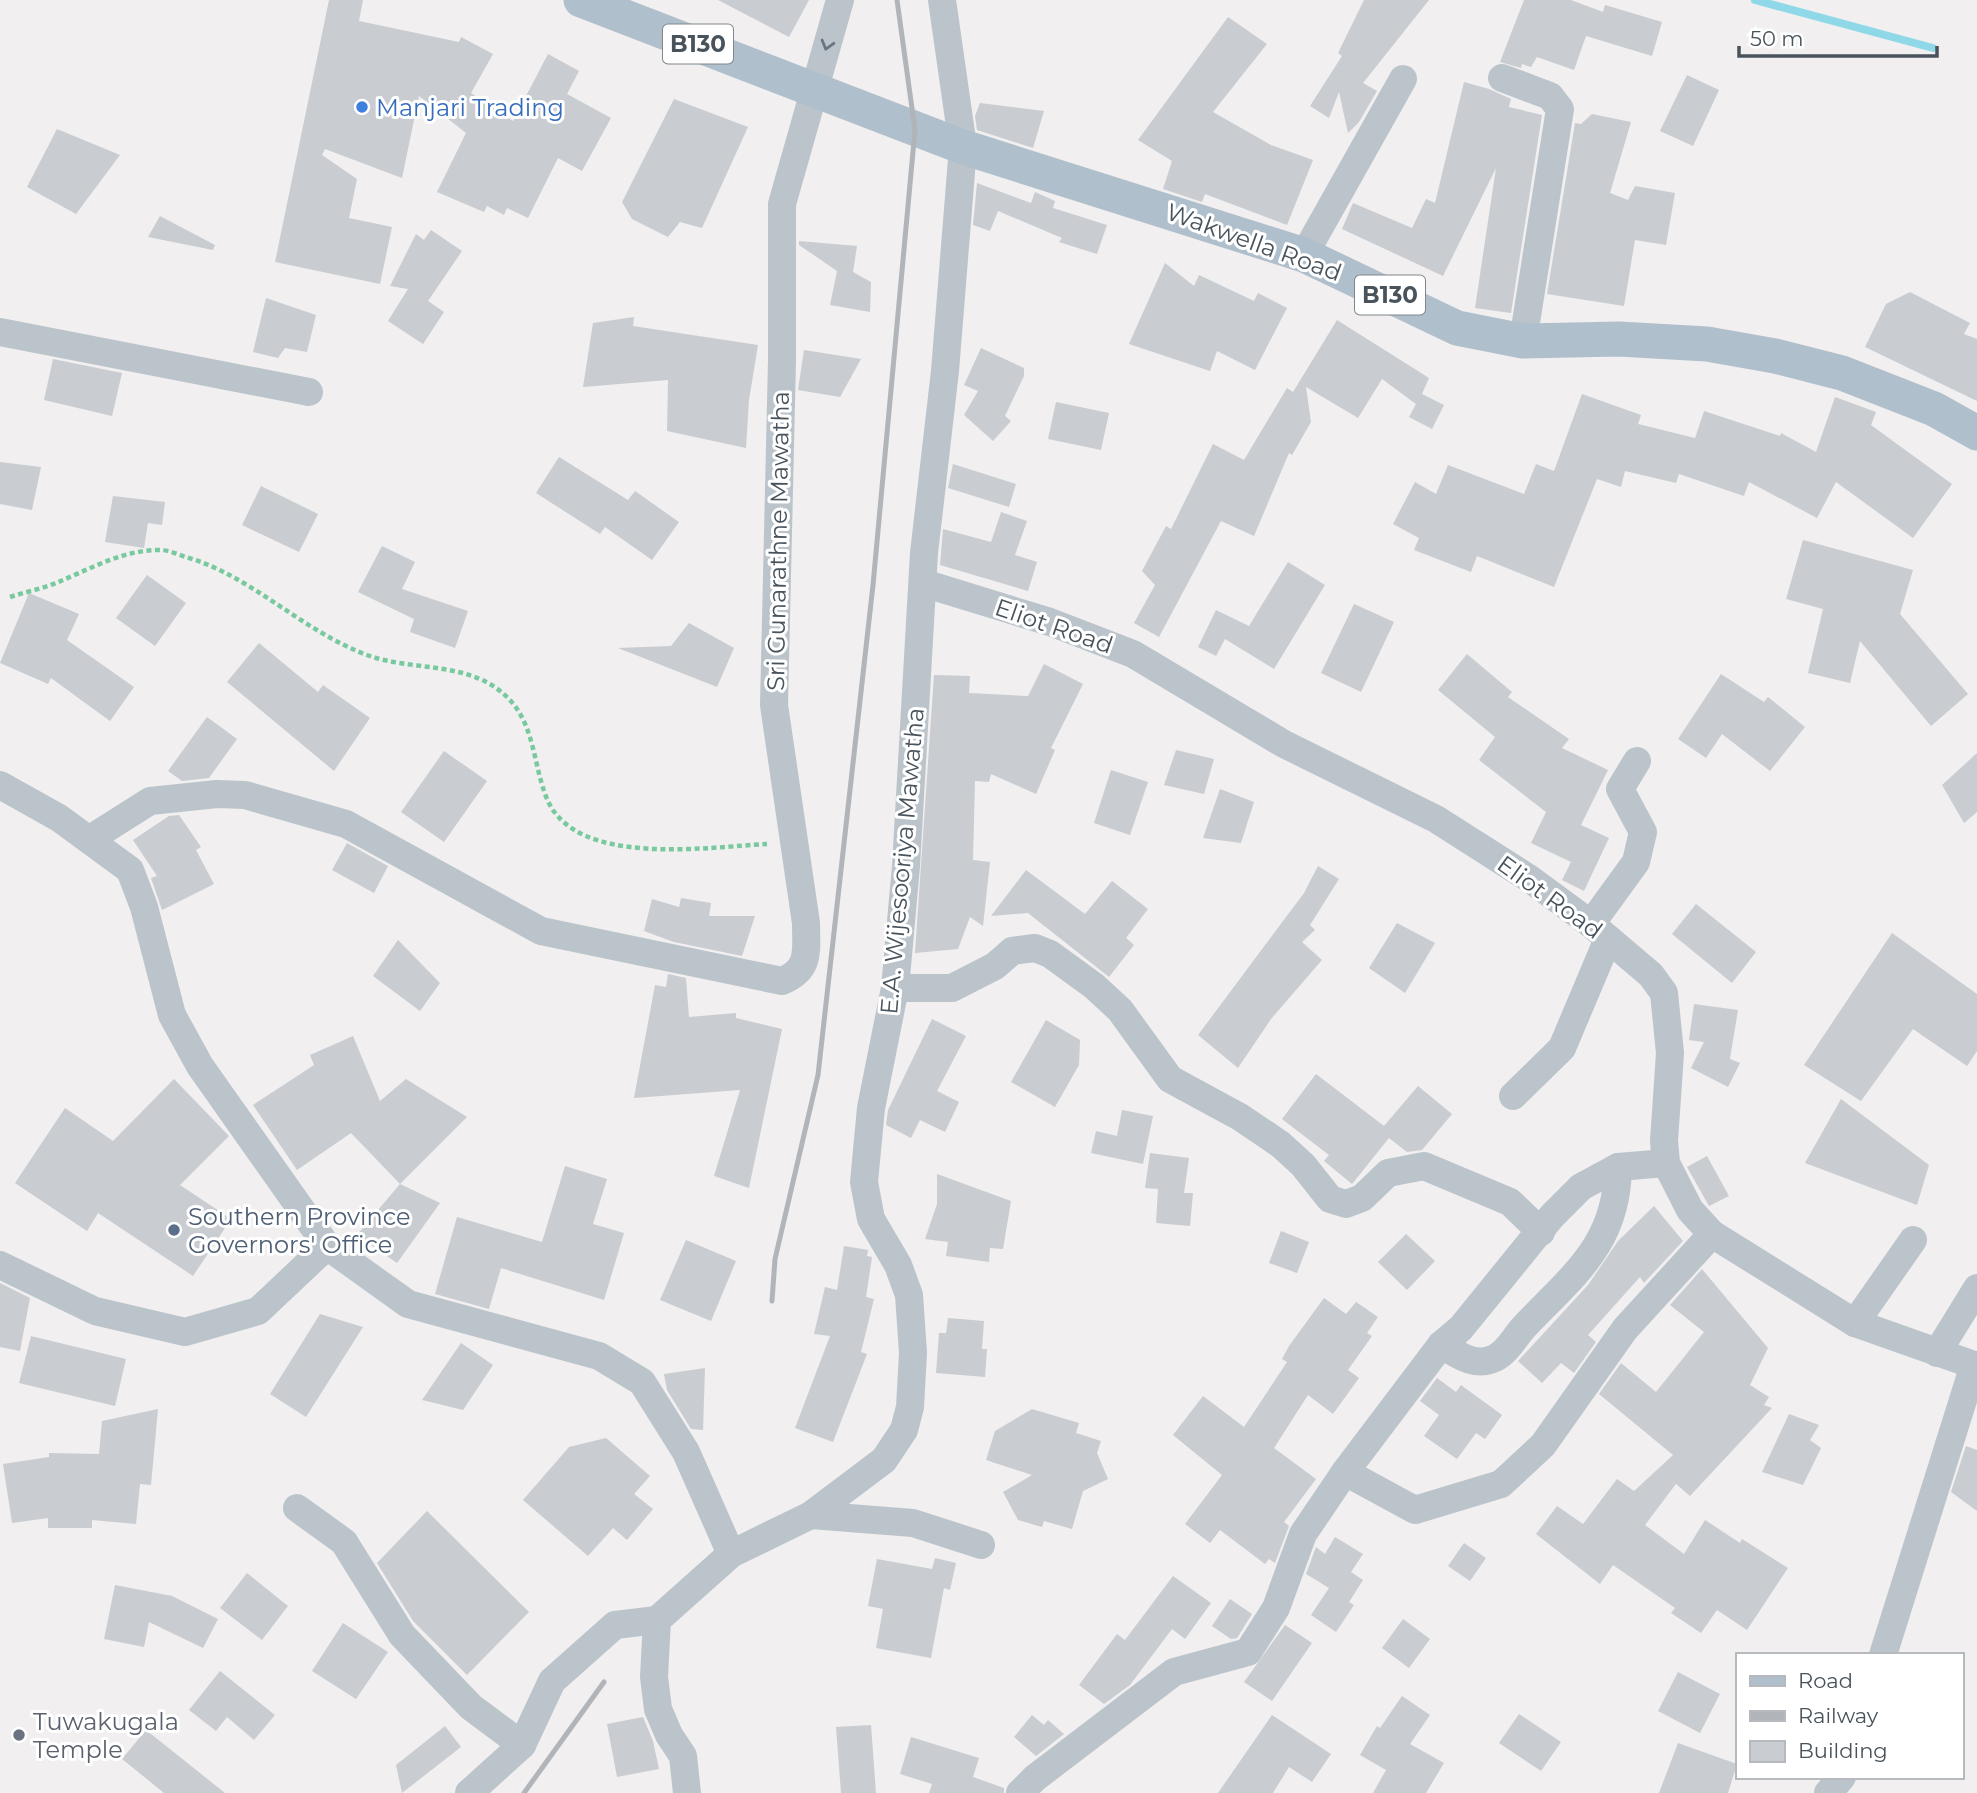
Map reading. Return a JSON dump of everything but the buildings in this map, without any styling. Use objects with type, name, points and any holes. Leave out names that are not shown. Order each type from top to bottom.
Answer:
[{"type":"main road","name":"Wakwella Road","points":[[581,0],[962,147],[1304,255],[1457,328],[1523,341],[1619,339],[1706,344],[1775,356],[1842,373],[1934,409],[1977,433]]},
{"type":"street","name":"Sri Gunarathne Mawatha","points":[[90,839],[150,801],[217,794],[245,795],[346,824],[541,932],[782,981],[797,975],[806,960],[806,923],[774,705],[782,359],[782,204],[840,0]]},
{"type":"street","name":"E.A. Wijesooriya Mawatha","points":[[657,1620],[731,1554],[811,1515],[884,1461],[904,1430],[910,1406],[913,1353],[909,1294],[898,1265],[871,1219],[864,1182],[871,1108],[895,988],[923,583],[945,371],[962,147],[942,0]]},
{"type":"street","points":[[1502,78],[1550,96],[1560,109],[1523,341]]},
{"type":"street","points":[[1304,255],[1403,79]]},
{"type":"street","points":[[0,332],[309,392]]},
{"type":"street","name":"Eliot Road","points":[[923,583],[1050,622],[1133,654],[1284,744],[1436,819],[1530,879],[1599,931],[1651,975],[1664,993],[1670,1053],[1664,1141],[1666,1163],[1690,1210],[1712,1234],[1855,1323],[1960,1361]]},
{"type":"street","points":[[1513,1096],[1562,1048],[1599,931],[1636,862],[1643,832],[1620,789],[1637,761]]},
{"type":"street","points":[[0,785],[90,839],[130,870],[144,907],[172,1015],[200,1066],[327,1245],[408,1304],[599,1356],[642,1382],[686,1452],[731,1554]]},
{"type":"street","points":[[895,988],[952,988],[995,966],[1012,951],[1035,948],[1050,954],[1094,986],[1120,1010],[1170,1079],[1240,1117],[1280,1144],[1303,1165],[1330,1199],[1346,1204],[1362,1199],[1388,1173],[1424,1166],[1510,1202],[1541,1232]]},
{"type":"street","points":[[1020,1793],[1035,1778],[1174,1672],[1248,1652],[1276,1608],[1303,1534],[1345,1472],[1441,1345],[1461,1328],[1581,1187],[1618,1167],[1666,1163]]},
{"type":"street","points":[[1441,1345],[1475,1363],[1490,1360],[1505,1351],[1522,1329],[1563,1290],[1608,1228],[1618,1191],[1618,1167]]},
{"type":"street","points":[[1345,1472],[1415,1510],[1501,1484],[1543,1445],[1625,1329],[1712,1234]]},
{"type":"street","points":[[1855,1323],[1913,1240]]},
{"type":"street","points":[[0,1265],[95,1311],[185,1332],[258,1311],[327,1245]]},
{"type":"street","points":[[1884,1653],[1977,1288]]},
{"type":"street","points":[[1960,1361],[1977,1323]]},
{"type":"street","points":[[296,1508],[344,1542],[402,1635],[471,1707],[522,1745]]},
{"type":"street","points":[[811,1515],[913,1523],[981,1545]]},
{"type":"street","points":[[469,1793],[522,1745],[552,1681],[615,1625],[657,1620],[654,1677],[658,1709],[669,1735],[683,1756],[687,1793]]},
{"type":"street","points":[[1828,1793],[1840,1779]]},
{"type":"path","points":[[10,597],[54,584],[121,557],[161,550],[213,564],[310,625],[368,655],[462,672],[483,680],[508,697],[530,732],[548,800],[564,823],[596,842],[670,849],[792,842]]},
{"type":"waterway","points":[[1755,0],[1933,48]]},
{"type":"railway","points":[[772,1301],[775,1259],[818,1075],[873,585],[915,130],[897,0]]},
{"type":"railway","points":[[524,1793],[604,1682]]},
{"type":"place","name":"Manjari Trading","points":[[362,107]]},
{"type":"place","name":"Southern Province Governors' Office","points":[[174,1230]]},
{"type":"place","name":"Tuwakugala Temple","points":[[19,1735]]}]
